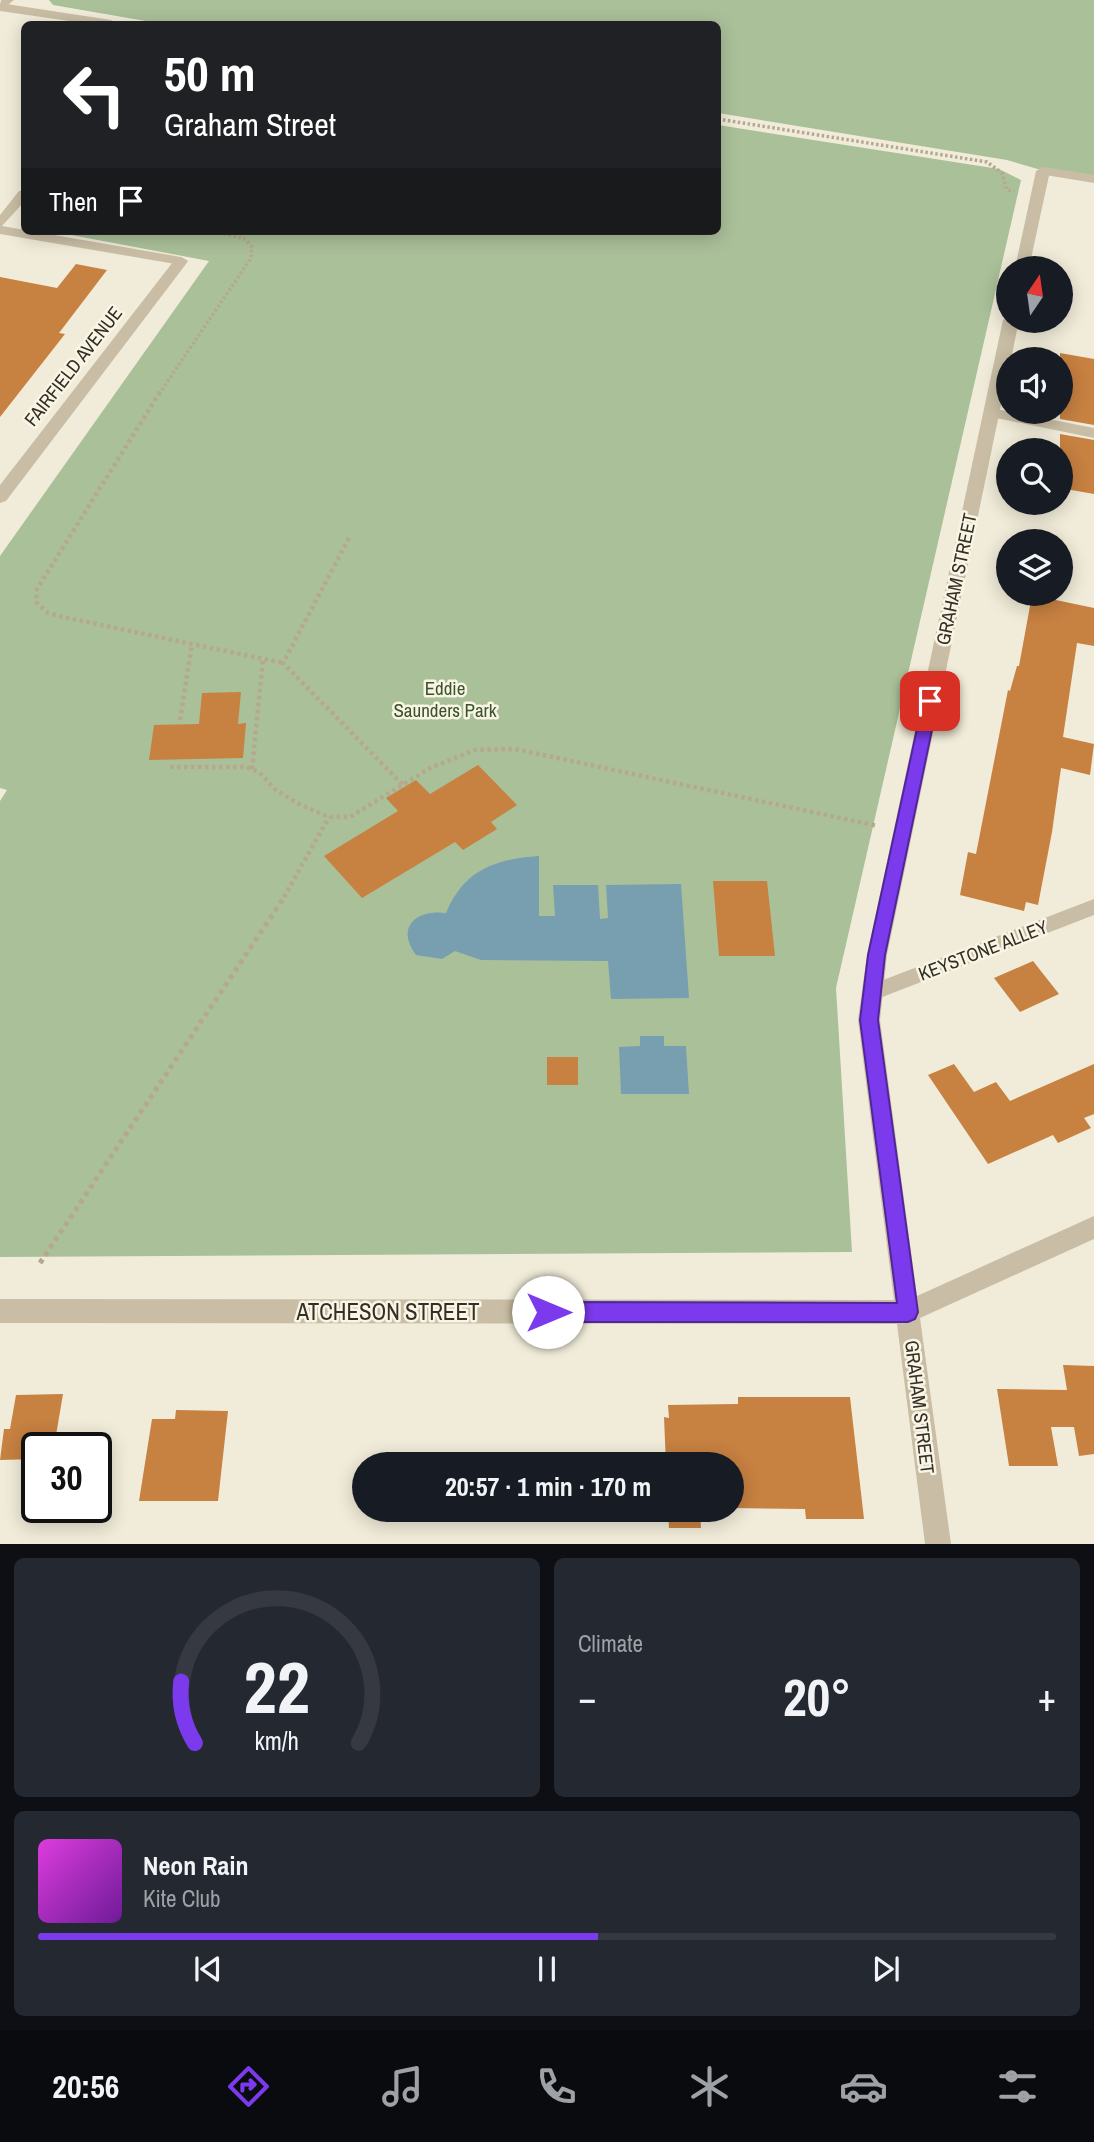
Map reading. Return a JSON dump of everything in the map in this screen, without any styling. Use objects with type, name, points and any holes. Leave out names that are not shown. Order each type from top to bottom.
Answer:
[{"type":"street","points":[[0,7],[8,0]]},
{"type":"street","points":[[0,7],[91,21]]},
{"type":"street","points":[[1024,256],[1043,171]]},
{"type":"street","name":"FAIRFIELD AVENUE","points":[[0,497],[181,261]]},
{"type":"street","name":"GRAHAM STREET","points":[[938,1544],[869,1020],[877,955],[1008,333]]},
{"type":"street","name":"ATCHESON STREET","points":[[0,1311],[908,1312],[1094,1227]]},
{"type":"lane","points":[[1043,171],[1094,179]]},
{"type":"lane","points":[[0,223],[21,198]]},
{"type":"lane","points":[[0,230],[21,234]]},
{"type":"lane","points":[[29,235],[181,261]]},
{"type":"lane","points":[[991,413],[1094,432]]},
{"type":"lane","name":"KEYSTONE ALLEY","points":[[872,993],[1094,907]]},
{"type":"path","points":[[721,119],[987,162],[1000,170],[1007,181],[1007,190],[1037,195]]},
{"type":"path","points":[[228,235],[245,239],[252,247],[251,257],[154,401],[37,589],[36,602],[48,612],[283,663],[402,785]]},
{"type":"path","points":[[283,663],[349,538]]},
{"type":"path","points":[[180,720],[192,644]]},
{"type":"path","points":[[252,769],[263,659]]},
{"type":"path","points":[[170,767],[246,767],[259,772],[276,790],[299,804],[329,817],[350,817],[430,768],[475,750],[514,749],[903,831]]},
{"type":"path","points":[[40,1263],[274,916],[329,817]]},
{"type":"green space","points":[[49,0],[1094,0],[1094,180],[1055,174],[1007,160],[721,113],[721,21],[146,21],[53,5]]},
{"type":"green space","name":"Eddie Saunders Park","points":[[721,125],[999,169],[1021,180],[1004,256],[996,256],[996,289],[836,988],[852,1252],[0,1257],[0,801],[7,790],[0,788],[0,556],[209,261],[71,235],[721,235]]},
{"type":"water","points":[[539,856],[539,916],[555,916],[553,885],[598,885],[600,919],[608,918],[606,885],[681,884],[689,998],[611,999],[608,961],[481,960],[455,951],[442,959],[416,955],[408,936],[412,922],[418,917],[446,913],[462,886],[483,870],[508,860]]},
{"type":"water","points":[[640,1036],[664,1036],[664,1046],[686,1046],[689,1094],[621,1094],[619,1047],[640,1046]]},
{"type":"building","points":[[76,264],[107,270],[59,333],[65,334],[0,417],[0,277],[57,288]]},
{"type":"building","points":[[1073,355],[1094,359],[1094,425],[1073,421]]},
{"type":"building","points":[[1060,434],[1094,440],[1094,494],[1073,490],[1073,438],[1060,438]]},
{"type":"building","points":[[1073,604],[1094,608],[1094,646],[1077,643],[1063,737],[1094,744],[1090,775],[1061,768],[1038,905],[1026,902],[1024,911],[960,895],[968,852],[976,854],[1008,690],[1010,691],[1019,666],[1030,606],[1073,606]]},
{"type":"building","points":[[241,692],[238,724],[246,723],[243,758],[149,760],[154,725],[199,724],[202,693]]},
{"type":"building","points":[[478,765],[517,805],[491,822],[497,829],[463,850],[455,842],[362,898],[324,856],[398,811],[386,798],[416,780],[430,794]]},
{"type":"building","points":[[713,881],[767,881],[775,956],[719,956]]},
{"type":"building","points":[[1033,961],[1059,994],[1020,1012],[994,978]]},
{"type":"building","points":[[547,1057],[578,1057],[578,1085],[547,1085]]},
{"type":"building","points":[[954,1064],[974,1092],[996,1082],[1010,1101],[1094,1064],[1094,1114],[1084,1118],[1091,1128],[1058,1143],[1053,1135],[988,1164],[928,1075]]},
{"type":"building","points":[[1063,1365],[1094,1366],[1094,1454],[1079,1456],[1074,1427],[1051,1427],[1058,1466],[1009,1466],[997,1389],[1067,1390]]},
{"type":"building","points":[[63,1394],[57,1432],[21,1432],[21,1459],[0,1460],[4,1429],[10,1429],[16,1395]]},
{"type":"building","points":[[738,1397],[850,1397],[864,1519],[806,1519],[805,1509],[744,1508],[744,1452],[665,1452],[664,1417],[669,1418],[668,1405],[738,1404]]},
{"type":"building","points":[[176,1410],[228,1411],[218,1501],[139,1501],[152,1419],[175,1419]]},
{"type":"building","points":[[669,1522],[701,1522],[701,1528],[669,1528]]},
{"type":"route","points":[[548,1312],[908,1312],[869,1020],[877,955],[930,701]]}]
